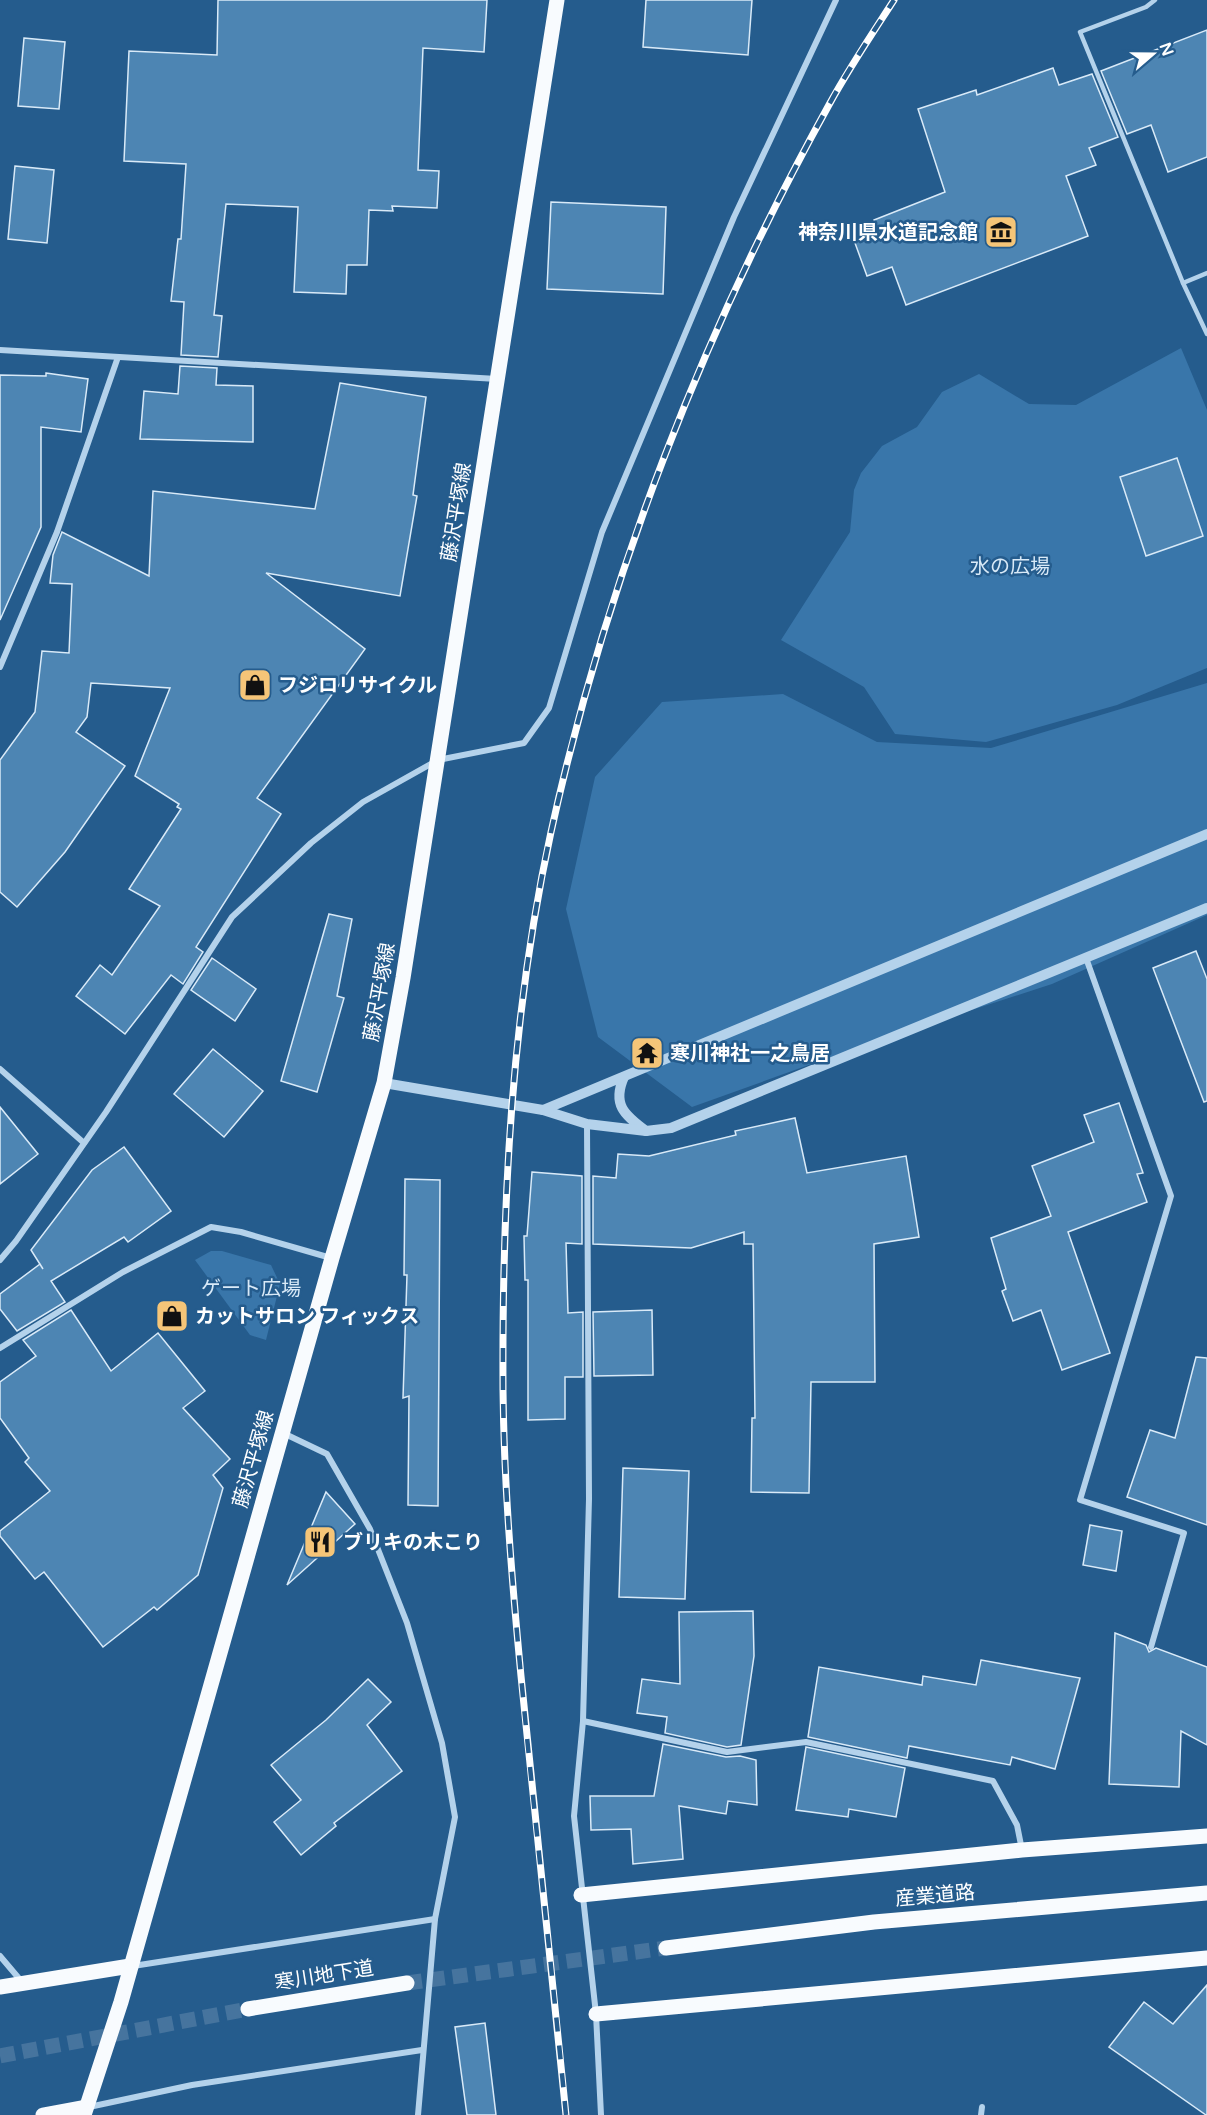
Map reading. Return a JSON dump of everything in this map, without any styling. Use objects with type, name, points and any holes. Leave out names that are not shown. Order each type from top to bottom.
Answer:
[{"type":"main road","name":"藤沢平塚線","points":[[85,2111],[121,2002],[332,1258],[384,1083],[438,760],[557,0]]},
{"type":"main road","points":[[581,1895],[1022,1850],[1207,1836]]},
{"type":"main road","name":"産業道路","points":[[666,1948],[874,1922],[1207,1893]]},
{"type":"main road","points":[[596,2014],[1207,1958]]},
{"type":"main road","points":[[0,1987],[130,1966]]},
{"type":"main road","name":"寒川地下道","points":[[248,2009],[407,1983]]},
{"type":"main road","points":[[43,2115],[85,2111]]},
{"type":"street","points":[[0,1260],[16,1241],[84,1143],[232,917],[311,843],[363,802],[438,760],[524,743],[549,708],[602,532],[734,217],[836,0]]},
{"type":"street","points":[[0,350],[498,379]]},
{"type":"street","points":[[0,667],[57,531],[118,357]]},
{"type":"street","points":[[543,1110],[1207,834]]},
{"type":"street","points":[[384,1083],[543,1110],[587,1124],[646,1131],[671,1128],[1207,908]]},
{"type":"street","points":[[1086,958],[1171,1196],[1080,1500],[1184,1533],[1150,1647]]},
{"type":"street","points":[[0,1069],[84,1143]]},
{"type":"street","points":[[624,1077],[618,1090],[620,1104],[628,1117],[646,1131]]},
{"type":"street","points":[[587,1124],[589,1499],[583,1721],[574,1816],[596,2014],[601,2115]]},
{"type":"street","points":[[0,1348],[123,1272],[211,1227],[241,1232],[332,1258]]},
{"type":"street","points":[[282,1433],[327,1454],[370,1529],[407,1623],[442,1743],[455,1817],[435,1918],[418,2115]]},
{"type":"street","points":[[583,1721],[726,1752],[806,1742],[993,1781],[1017,1825],[1022,1850]]},
{"type":"street","points":[[130,1966],[435,1918]]},
{"type":"street","points":[[0,1956],[22,1982]]},
{"type":"street","points":[[85,2111],[192,2085],[422,2050]]},
{"type":"street","points":[[981,2115],[982,2107]]},
{"type":"lane","points":[[1155,0],[1146,7],[1080,32],[1183,283],[1207,334]]},
{"type":"lane","points":[[1183,283],[1207,273]]},
{"type":"green space","name":"水の広場","points":[[1181,348],[1207,410],[1207,668],[1117,705],[986,742],[895,734],[864,687],[781,640],[850,532],[854,490],[861,473],[882,446],[917,427],[942,392],[979,374],[1029,404],[1076,405]]},
{"type":"green space","points":[[1207,683],[1207,915],[1052,984],[873,1042],[692,1107],[598,1037],[566,909],[595,777],[662,702],[783,694],[877,742],[991,748]]},
{"type":"green space","name":"ゲート広場","points":[[211,1251],[222,1251],[271,1265],[280,1284],[266,1340],[250,1335],[195,1260]]},
{"type":"building","points":[[218,0],[487,0],[484,52],[423,48],[418,170],[439,171],[437,208],[392,206],[393,211],[369,210],[367,265],[347,265],[346,294],[294,292],[298,207],[226,204],[214,315],[222,316],[218,357],[181,355],[184,302],[171,301],[178,239],[181,239],[186,164],[124,161],[129,51],[217,55]]},
{"type":"building","points":[[646,0],[752,0],[748,55],[643,47]]},
{"type":"building","points":[[1207,30],[1207,157],[1168,172],[1151,125],[1127,134],[1101,71]]},
{"type":"building","points":[[24,38],[65,42],[59,109],[18,106]]},
{"type":"building","points":[[1053,68],[1059,85],[1092,74],[1118,137],[1089,148],[1096,165],[1066,176],[1088,236],[906,305],[892,267],[867,276],[851,232],[875,224],[874,220],[945,192],[918,109],[976,90],[977,95]]},
{"type":"building","points":[[15,166],[54,170],[47,243],[8,239]]},
{"type":"building","points":[[551,202],[666,207],[663,294],[547,289]]},
{"type":"building","points":[[180,366],[217,368],[216,385],[253,386],[253,442],[140,439],[144,391],[178,394]]},
{"type":"building","points":[[46,373],[88,379],[81,432],[41,427],[41,527],[0,620],[0,375],[46,376]]},
{"type":"building","points":[[340,383],[426,397],[413,495],[417,496],[400,596],[266,573],[365,649],[257,798],[281,814],[196,947],[203,952],[183,984],[171,975],[125,1034],[76,996],[100,965],[112,975],[160,906],[129,889],[181,809],[177,807],[179,804],[135,776],[170,688],[91,683],[87,717],[76,732],[125,766],[65,852],[17,907],[0,892],[0,760],[35,712],[42,651],[69,653],[72,584],[50,583],[53,555],[62,532],[149,576],[153,491],[315,509]]},
{"type":"building","points":[[1177,458],[1203,536],[1146,556],[1120,477]]},
{"type":"building","points":[[329,914],[352,919],[337,996],[344,998],[317,1092],[281,1081]]},
{"type":"building","points":[[1196,951],[1207,979],[1207,1101],[1204,1102],[1153,968]]},
{"type":"building","points":[[212,958],[256,989],[235,1021],[191,990]]},
{"type":"building","points":[[213,1049],[263,1091],[224,1137],[174,1094]]},
{"type":"building","points":[[1119,1103],[1143,1173],[1137,1174],[1147,1202],[1068,1232],[1110,1353],[1062,1370],[1041,1310],[1013,1321],[1002,1291],[1006,1289],[991,1238],[1051,1216],[1032,1166],[1094,1142],[1084,1115]]},
{"type":"building","points":[[0,1107],[38,1154],[0,1184]]},
{"type":"building","points":[[795,1118],[807,1173],[906,1156],[919,1237],[874,1244],[875,1382],[811,1382],[809,1493],[751,1492],[752,1418],[755,1418],[753,1244],[744,1244],[744,1232],[691,1248],[593,1244],[593,1176],[616,1178],[618,1154],[649,1156],[736,1135],[735,1131]]},
{"type":"building","points":[[124,1147],[171,1211],[128,1242],[124,1237],[51,1281],[65,1302],[17,1331],[0,1309],[0,1294],[40,1264],[31,1250],[92,1170]]},
{"type":"building","points":[[532,1172],[582,1176],[582,1244],[566,1243],[568,1313],[583,1312],[583,1377],[565,1377],[565,1419],[528,1420],[528,1280],[525,1280],[524,1236],[527,1236]]},
{"type":"building","points":[[405,1179],[440,1180],[438,1506],[408,1505],[409,1396],[403,1398],[407,1275],[404,1275]]},
{"type":"building","points":[[71,1310],[111,1371],[158,1333],[205,1391],[183,1408],[230,1459],[213,1475],[223,1488],[198,1575],[157,1610],[154,1607],[103,1647],[44,1572],[35,1579],[0,1536],[0,1531],[50,1491],[25,1462],[29,1458],[0,1418],[0,1382],[36,1356],[23,1340]]},
{"type":"building","points":[[652,1310],[653,1375],[594,1376],[593,1312]]},
{"type":"building","points":[[1196,1357],[1207,1358],[1207,1525],[1127,1497],[1150,1430],[1175,1438]]},
{"type":"building","points":[[623,1468],[689,1471],[685,1599],[619,1597]]},
{"type":"building","name":"ブリキの木こり","points":[[326,1492],[355,1524],[287,1585]]},
{"type":"building","points":[[1090,1525],[1122,1531],[1116,1571],[1083,1565]]},
{"type":"building","points":[[753,1611],[754,1656],[741,1745],[727,1747],[665,1733],[667,1717],[637,1713],[642,1679],[680,1684],[679,1612]]},
{"type":"building","points":[[1115,1633],[1146,1645],[1149,1652],[1156,1648],[1207,1667],[1207,1745],[1181,1731],[1179,1787],[1109,1784]]},
{"type":"building","points":[[981,1660],[1080,1678],[1055,1769],[1012,1757],[1010,1765],[909,1746],[907,1758],[808,1737],[819,1667],[922,1685],[923,1676],[976,1685]]},
{"type":"building","points":[[368,1679],[391,1702],[367,1725],[402,1771],[334,1823],[336,1826],[301,1855],[274,1822],[301,1800],[271,1765],[326,1720]]},
{"type":"building","points":[[663,1744],[726,1757],[740,1756],[756,1760],[757,1805],[728,1801],[726,1814],[679,1806],[683,1859],[633,1864],[631,1829],[591,1830],[590,1796],[654,1796]]},
{"type":"building","points":[[806,1747],[905,1768],[896,1817],[849,1809],[848,1817],[796,1810]]},
{"type":"building","points":[[1207,1985],[1206,2115],[1109,2047],[1144,2002],[1173,2024]]},
{"type":"building","points":[[485,2023],[496,2115],[467,2115],[455,2027]]},
{"type":"tunnel","points":[[407,1983],[666,1948]]},
{"type":"tunnel","points":[[0,2056],[248,2009]]},
{"type":"railway","points":[[566,2115],[518,1640],[505,1462],[504,1250],[512,1110],[526,970],[551,832],[574,737],[600,642],[664,457],[701,366],[784,189],[837,90],[894,0]]},
{"type":"place","name":"神奈川県水道記念館","points":[[1001,232]]},
{"type":"place","name":"フジロリサイクル","points":[[255,685]]},
{"type":"place","name":"寒川神社一之鳥居","points":[[647,1053]]},
{"type":"place","name":"カットサロン フィックス","points":[[172,1316]]},
{"type":"place","name":"ブリキの木こり","points":[[320,1542]]}]
